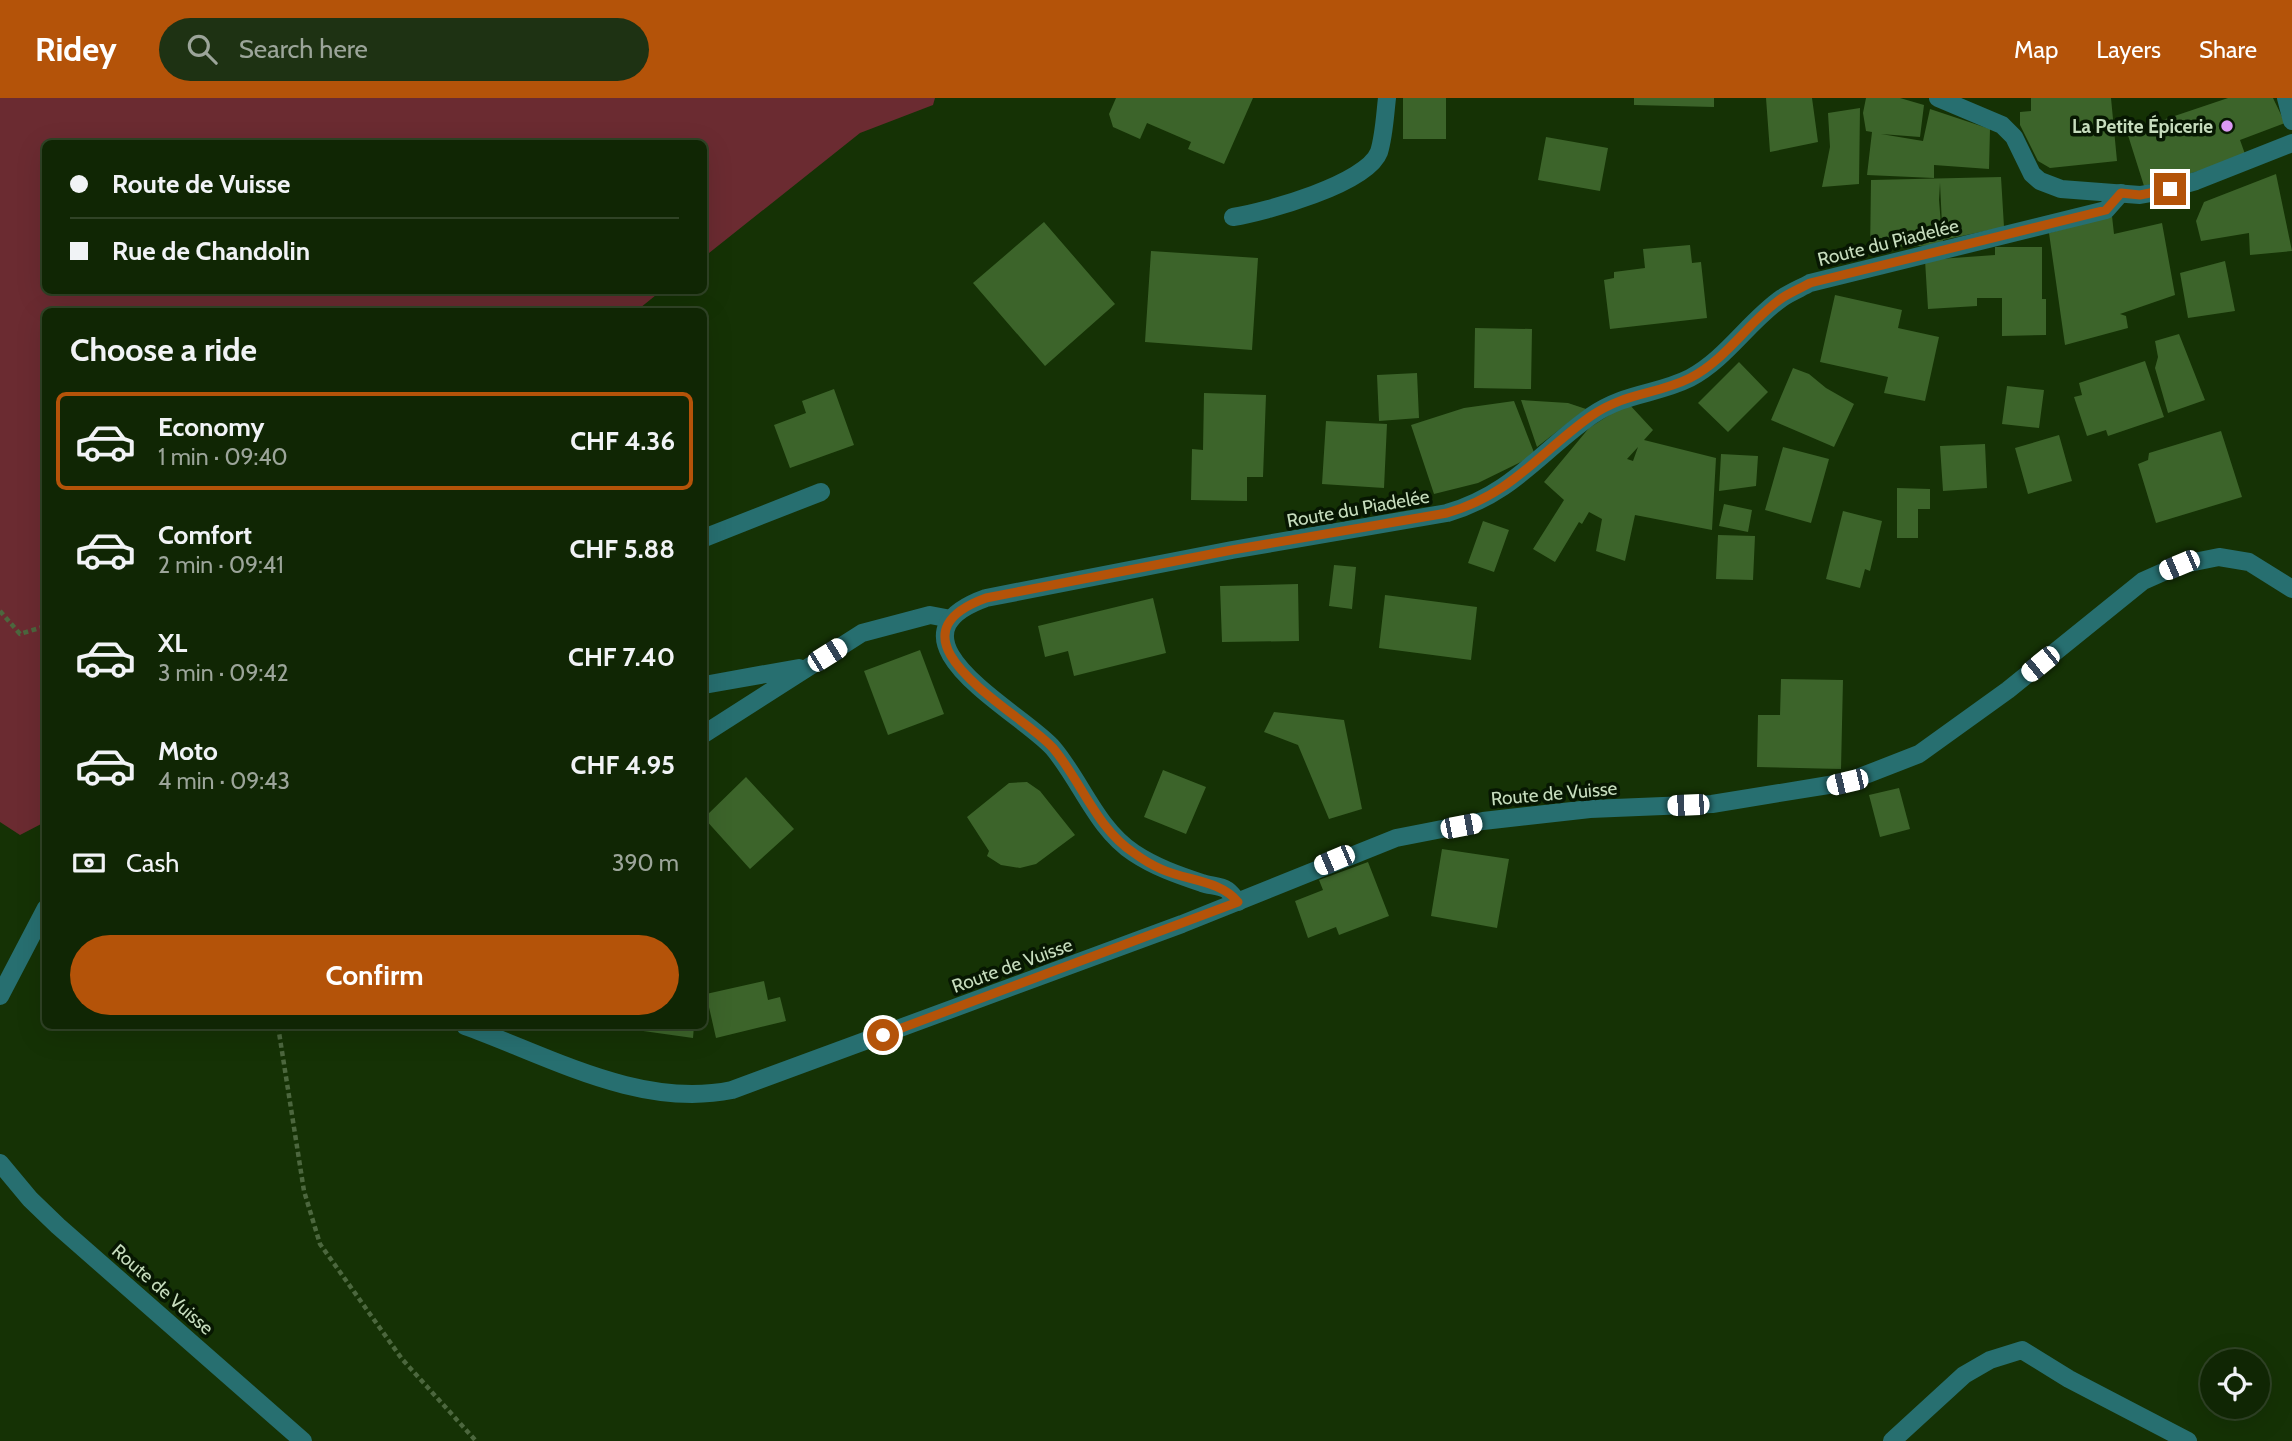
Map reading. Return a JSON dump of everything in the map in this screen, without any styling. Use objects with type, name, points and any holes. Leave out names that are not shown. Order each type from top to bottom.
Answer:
[{"type":"street","points":[[1233,217],[1267,212],[1363,171],[1378,154],[1387,98]]},
{"type":"street","points":[[1938,98],[2002,125],[2014,137],[2025,166],[2040,181],[2061,189],[2140,195],[2183,185],[2292,143]]},
{"type":"street","points":[[2286,98],[2292,121]]},
{"type":"street","name":"Route du Piadelée","points":[[951,619],[962,607],[986,598],[1232,550],[1447,513],[1475,505],[1504,488],[1589,418],[1617,400],[1691,377],[1724,352],[1781,298],[1810,283],[2106,210],[2121,193]]},
{"type":"street","points":[[707,537],[821,492]]},
{"type":"street","name":"Route de Vuisse","points":[[473,1029],[620,1083],[676,1093],[717,1093],[744,1087],[1238,902],[1334,860],[1396,838],[1483,821],[1590,809],[1712,804],[1847,782],[1919,754],[2007,690],[2143,581],[2179,565],[2219,557],[2249,562],[2292,589]]},
{"type":"street","points":[[707,732],[862,633],[930,615],[951,619],[946,632],[949,653],[957,667],[971,682],[1051,746],[1118,841],[1161,869],[1222,887],[1238,902]]},
{"type":"street","points":[[707,684],[809,667]]},
{"type":"street","points":[[0,996],[42,916]]},
{"type":"street","name":"Route de Vuisse","points":[[0,1163],[30,1199],[58,1226],[303,1441]]},
{"type":"street","points":[[1892,1441],[1964,1375],[1990,1360],[2022,1350],[2069,1379],[2188,1441]]},
{"type":"path","points":[[0,611],[20,634],[42,627]]},
{"type":"path","points":[[278,1029],[304,1191],[320,1244],[402,1359],[475,1441]]},
{"type":"shaded area","points":[[0,98],[935,98],[933,105],[860,133],[707,255],[707,140],[42,140],[42,294],[657,294],[640,308],[42,308],[42,824],[20,835],[0,822]]},
{"type":"building","points":[[1116,98],[1253,98],[1224,164],[1188,149],[1191,142],[1147,123],[1140,139],[1113,127],[1109,114]]},
{"type":"building","points":[[1403,98],[1446,98],[1446,139],[1403,139]]},
{"type":"building","points":[[1634,98],[1714,98],[1714,107],[1634,105]]},
{"type":"building","points":[[1766,98],[1812,98],[1818,142],[1770,152]]},
{"type":"building","points":[[1866,98],[1900,98],[1924,105],[1920,137],[1881,134],[1923,141],[1930,109],[1990,129],[1989,169],[1934,165],[1934,178],[1867,175],[1872,132],[1866,131],[1863,113]]},
{"type":"building","points":[[2031,98],[2111,98],[2117,161],[2050,168],[2038,161],[2020,125],[2020,112],[2031,111]]},
{"type":"building","points":[[2228,98],[2273,98],[2285,123],[2240,140],[2245,154],[2217,166],[2144,186],[2127,132]]},
{"type":"building","points":[[1860,108],[1859,184],[1822,187],[1830,147],[1828,113]]},
{"type":"building","points":[[1546,137],[1608,148],[1600,191],[1538,180]]},
{"type":"building","points":[[2276,174],[2292,251],[2250,255],[2249,233],[2201,241],[2196,221],[2204,202]]},
{"type":"building","points":[[2001,177],[2004,227],[1943,240],[1943,245],[1894,247],[1870,255],[1871,180]],"holes":[[[1940,183],[1942,225],[1939,200]]]},
{"type":"building","points":[[2112,216],[2114,234],[2162,223],[2175,295],[2120,314],[2126,316],[2128,328],[2065,345],[2049,233]]},
{"type":"building","points":[[1044,222],[1115,304],[1045,366],[973,283]]},
{"type":"building","points":[[1690,245],[1692,263],[1701,262],[1707,318],[1610,329],[1604,280],[1614,278],[1614,272],[1645,268],[1643,249]]},
{"type":"building","points":[[1995,247],[2042,247],[2042,299],[2046,299],[2046,335],[2002,336],[2002,298],[1977,298],[1977,306],[1928,309],[1925,260],[1995,255]]},
{"type":"building","points":[[1151,251],[1258,258],[1252,350],[1145,342]]},
{"type":"building","points":[[2225,261],[2235,311],[2188,318],[2180,273]]},
{"type":"building","points":[[1835,295],[1902,310],[1898,328],[1939,337],[1925,401],[1884,393],[1888,377],[1820,362]]},
{"type":"building","points":[[1475,328],[1532,329],[1531,389],[1474,388]]},
{"type":"building","points":[[2179,334],[2205,400],[2168,413],[2155,368],[2158,357],[2155,341]]},
{"type":"building","points":[[2145,361],[2164,417],[2108,436],[2106,430],[2087,436],[2074,397],[2082,395],[2079,383]]},
{"type":"building","points":[[1739,362],[1768,392],[1728,432],[1698,403]]},
{"type":"building","points":[[1793,368],[1809,374],[1826,388],[1854,404],[1834,447],[1771,420]]},
{"type":"building","points":[[1417,373],[1419,418],[1379,421],[1377,375]]},
{"type":"building","points":[[2007,386],[2044,390],[2039,428],[2002,424]]},
{"type":"building","points":[[834,389],[854,445],[790,468],[774,425],[806,413],[802,401]]},
{"type":"building","points":[[1204,393],[1266,395],[1263,477],[1247,477],[1247,501],[1191,500],[1192,449],[1203,450]]},
{"type":"building","points":[[1521,400],[1568,403],[1586,409],[1537,447]]},
{"type":"building","points":[[1514,401],[1535,455],[1478,483],[1434,494],[1411,425],[1464,408]]},
{"type":"building","points":[[1628,403],[1653,430],[1644,440],[1716,458],[1712,530],[1635,515],[1625,561],[1596,551],[1602,519],[1589,512],[1582,524],[1579,522],[1555,562],[1533,549],[1564,500],[1544,482],[1589,428]],"holes":[[[1638,447],[1633,461],[1627,459]]]},
{"type":"building","points":[[1326,421],[1387,424],[1384,488],[1322,484]]},
{"type":"building","points":[[2221,431],[2242,497],[2156,523],[2138,464],[2148,460],[2149,453]]},
{"type":"building","points":[[2059,435],[2072,481],[2028,494],[2015,448]]},
{"type":"building","points":[[1985,444],[1987,488],[1943,491],[1940,446]]},
{"type":"building","points":[[1783,447],[1829,459],[1811,523],[1765,510]]},
{"type":"building","points":[[1721,454],[1758,456],[1756,486],[1719,491]]},
{"type":"building","points":[[1897,488],[1930,489],[1930,509],[1918,509],[1918,538],[1897,538]]},
{"type":"building","points":[[1724,504],[1752,510],[1748,532],[1719,526]]},
{"type":"building","points":[[1843,511],[1882,521],[1870,571],[1865,569],[1860,588],[1826,579]]},
{"type":"building","points":[[1483,521],[1509,530],[1494,572],[1468,563]]},
{"type":"building","points":[[1718,535],[1755,536],[1753,580],[1716,579]]},
{"type":"building","points":[[1334,565],[1356,567],[1352,609],[1329,606]]},
{"type":"building","points":[[1298,584],[1299,641],[1222,642],[1220,586]]},
{"type":"building","points":[[1385,595],[1477,607],[1471,660],[1379,648]]},
{"type":"building","points":[[1153,598],[1166,653],[1074,676],[1068,651],[1045,657],[1038,626]]},
{"type":"building","points":[[920,650],[944,714],[888,735],[864,671]]},
{"type":"building","points":[[1781,679],[1843,680],[1841,769],[1757,767],[1758,715],[1780,715]]},
{"type":"building","points":[[1274,712],[1344,720],[1362,809],[1329,819],[1298,745],[1264,732]]},
{"type":"building","points":[[1163,770],[1206,787],[1186,834],[1144,817]]},
{"type":"building","points":[[746,777],[794,829],[750,869],[707,821],[707,815]]},
{"type":"building","points":[[1027,782],[1040,791],[1075,835],[1036,864],[1020,868],[1001,865],[987,856],[989,851],[967,817],[1009,783]]},
{"type":"building","points":[[1899,788],[1910,829],[1880,837],[1869,795]]},
{"type":"building","points":[[1442,849],[1509,859],[1497,928],[1431,916]]},
{"type":"building","points":[[1368,862],[1389,916],[1339,935],[1336,927],[1308,938],[1295,901],[1323,890],[1319,880]]},
{"type":"building","points":[[764,981],[768,1000],[780,997],[786,1021],[716,1038],[707,994]]},
{"type":"building","points":[[629,1029],[694,1029],[693,1038]]},
{"type":"place","name":"La Petite Épicerie","points":[[2227,126]]},
{"type":"route","points":[[883,1035],[1238,902],[1222,887],[1161,869],[1118,841],[1051,746],[971,682],[957,667],[949,653],[946,632],[951,619],[962,607],[986,598],[1232,550],[1447,513],[1475,505],[1504,488],[1589,418],[1617,400],[1691,377],[1724,352],[1781,298],[1810,283],[1857,269],[2106,210],[2121,193],[2140,195],[2170,189]]}]
